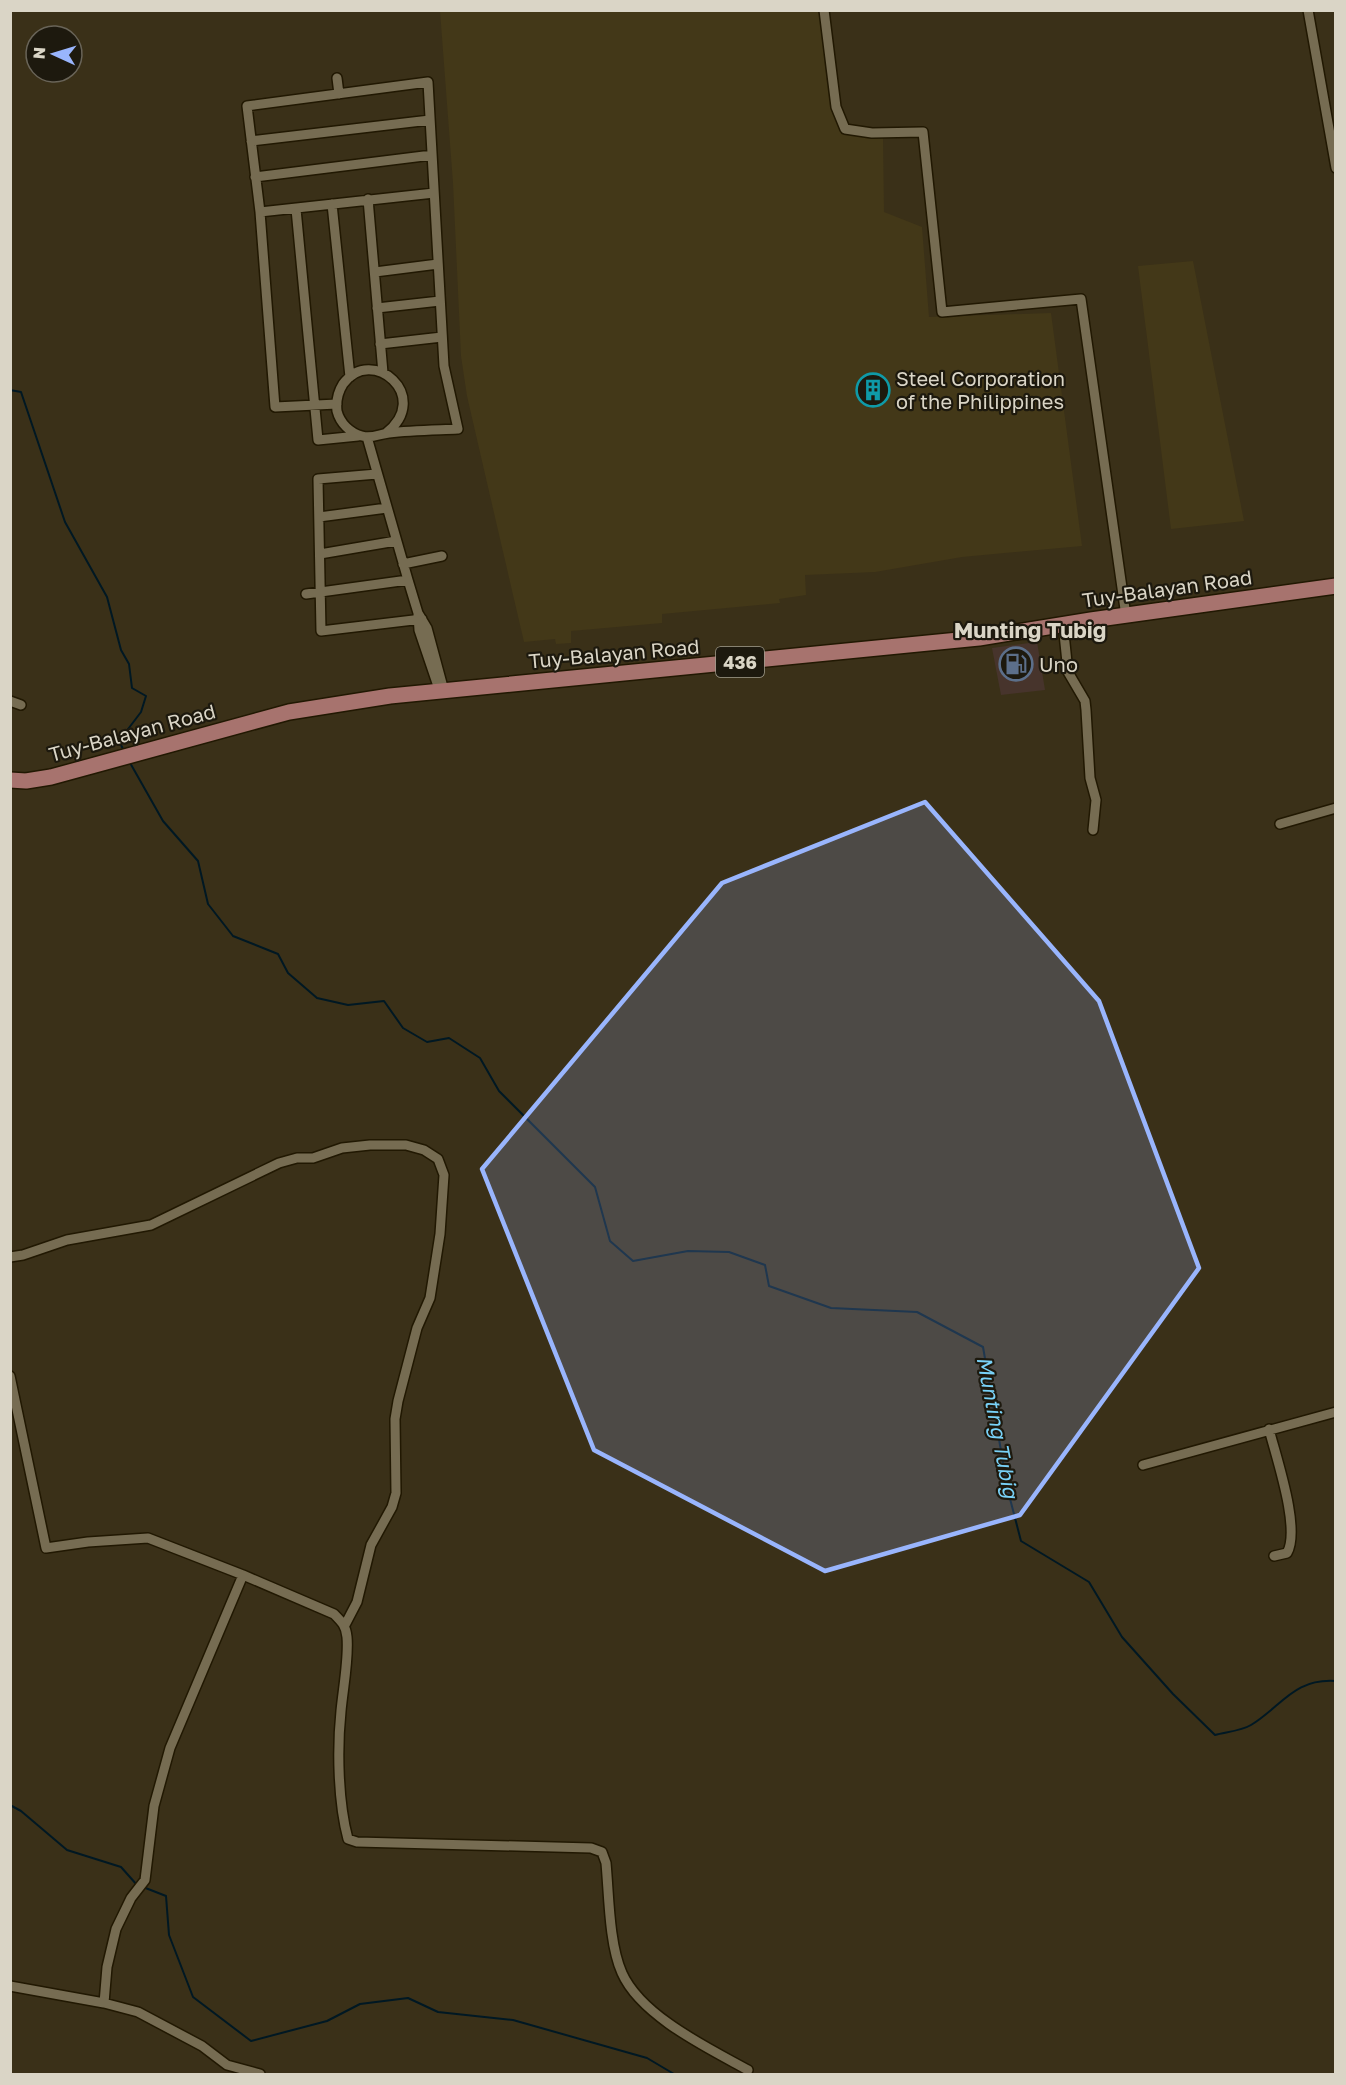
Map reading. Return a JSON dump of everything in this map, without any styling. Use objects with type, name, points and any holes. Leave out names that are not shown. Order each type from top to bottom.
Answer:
[{"type":"main road","name":"Tuy-Balayan Road","points":[[10,780],[44,778],[289,712],[357,700],[968,639],[1335,586]]},
{"type":"street","points":[[824,10],[836,107],[845,129],[872,133],[922,132],[942,312],[1081,299],[1126,616]]},
{"type":"street","points":[[1308,10],[1335,168]]},
{"type":"street","points":[[337,78],[339,93]]},
{"type":"street","points":[[296,209],[314,405],[318,440],[458,429],[444,366],[428,82],[247,106],[260,213],[275,407],[314,405],[337,404]]},
{"type":"street","points":[[250,141],[430,120]]},
{"type":"street","points":[[255,177],[432,155]]},
{"type":"street","points":[[260,213],[434,193]]},
{"type":"street","points":[[368,199],[383,372]]},
{"type":"street","points":[[332,204],[350,377]]},
{"type":"street","points":[[375,272],[438,264]]},
{"type":"street","points":[[378,308],[440,301]]},
{"type":"street","points":[[380,344],[442,337]]},
{"type":"street","points":[[386,433],[395,427],[401,418],[404,407],[399,386],[383,372],[366,370],[350,377],[340,389],[337,404],[341,420],[346,427],[364,437],[378,474],[419,617],[427,628],[442,691]]},
{"type":"street","points":[[378,474],[318,479],[321,631],[419,617]]},
{"type":"street","points":[[319,517],[387,508]]},
{"type":"street","points":[[320,554],[396,541]]},
{"type":"street","points":[[403,564],[442,556]]},
{"type":"street","points":[[306,594],[408,580]]},
{"type":"street","points":[[1063,624],[1068,672],[1085,701],[1089,771],[1096,800],[1093,830]]},
{"type":"street","points":[[10,701],[21,705]]},
{"type":"street","points":[[1280,824],[1335,808]]},
{"type":"street","points":[[10,1257],[67,1240],[151,1225],[279,1163],[297,1158],[313,1158],[342,1148],[406,1145],[424,1150],[438,1159],[444,1175],[440,1234],[430,1298],[417,1328],[398,1401],[395,1419],[396,1493],[392,1507],[371,1545],[357,1602],[345,1625],[347,1639],[339,1756],[348,1839],[357,1842],[591,1848],[602,1852],[606,1863],[615,1948],[622,1973],[635,1992],[658,2015],[690,2038],[748,2070]]},
{"type":"street","points":[[10,1376],[46,1548],[88,1542],[148,1538],[334,1614],[345,1625]]},
{"type":"street","points":[[1143,1465],[1269,1428],[1335,1412]]},
{"type":"street","points":[[1269,1428],[1292,1519],[1291,1547],[1287,1553],[1274,1556]]},
{"type":"street","points":[[104,2003],[107,1967],[116,1929],[131,1898],[145,1880],[154,1806],[170,1748],[243,1575]]},
{"type":"street","points":[[10,1986],[104,2003],[138,2013],[202,2046],[227,2065],[260,2074]]},
{"type":"highlighted area","points":[[925,802],[1099,1001],[1199,1268],[1020,1515],[825,1571],[594,1450],[482,1169],[722,883]]},
{"type":"shaded area","name":"Steel Corporation of the Philippines","points":[[440,11],[819,11],[831,108],[835,118],[847,134],[883,138],[884,212],[922,227],[929,317],[1051,313],[1082,546],[962,557],[875,572],[805,575],[806,595],[779,599],[780,603],[662,614],[662,623],[571,631],[571,643],[556,644],[555,639],[524,642],[467,396],[461,356],[453,183]]},
{"type":"shaded area","points":[[1193,261],[1244,521],[1171,529],[1138,266]]},
{"type":"shaded area","points":[[1037,642],[1045,690],[1001,695],[992,648]]},
{"type":"waterway","name":"Munting Tubig","points":[[10,390],[21,392],[65,522],[107,597],[121,650],[129,664],[132,688],[146,696],[141,712],[119,741],[124,751]]},
{"type":"waterway","name":"Munting Tubig","points":[[129,761],[163,821],[198,861],[208,904],[233,936],[278,954],[288,973],[317,998],[348,1005],[384,1001],[403,1028],[427,1042],[449,1038],[480,1058],[499,1091],[595,1187],[610,1241],[633,1261],[688,1251],[729,1252],[765,1265],[769,1286],[831,1308],[917,1312],[983,1347],[1008,1491],[1021,1541],[1089,1582],[1122,1637],[1173,1694],[1215,1735],[1251,1725],[1289,1695],[1309,1684],[1336,1681]]},
{"type":"waterway","points":[[10,1805],[21,1811],[67,1850],[121,1867],[137,1885]]},
{"type":"waterway","points":[[143,1887],[166,1896],[169,1935],[193,1997],[251,2041],[327,2021],[360,2004],[408,1998],[438,2012],[513,2020],[647,2058],[674,2074]]},
{"type":"place","name":"Steel Corporation of the Philippines","points":[[873,390]]},
{"type":"place","name":"Uno","points":[[1016,664]]},
{"type":"district","name":"Munting Tubig","points":[[1030,629]]}]
